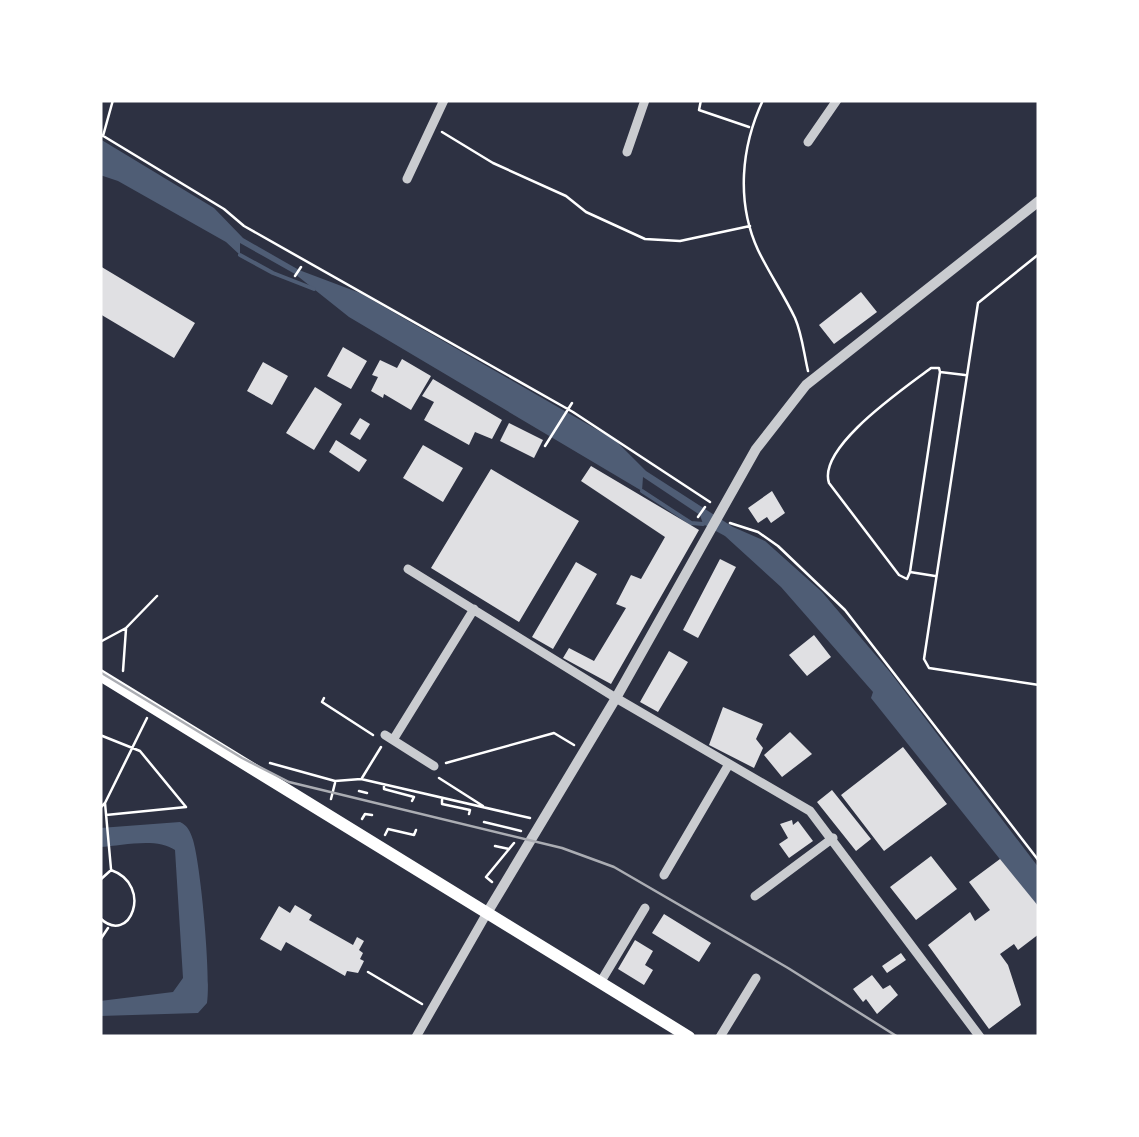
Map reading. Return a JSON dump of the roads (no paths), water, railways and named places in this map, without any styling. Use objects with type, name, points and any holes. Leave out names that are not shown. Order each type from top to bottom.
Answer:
[{"type":"main road","points":[[100,675],[689,1037]]},
{"type":"street","points":[[407,179],[444,100]]},
{"type":"street","points":[[628,152],[645,100]]},
{"type":"street","points":[[808,142],[837,100]]},
{"type":"street","points":[[416,1037],[616,698],[756,450],[810,382],[1039,201]]},
{"type":"street","points":[[408,569],[616,698],[810,810],[980,1037]]},
{"type":"street","points":[[436,771],[388,737],[474,610]]},
{"type":"street","points":[[664,875],[729,764]]},
{"type":"street","points":[[755,896],[834,838]]},
{"type":"street","points":[[600,983],[645,908]]},
{"type":"street","points":[[720,1037],[756,978]]},
{"type":"water","points":[[100,139],[214,208],[243,238],[299,270],[360,293],[615,440],[646,471],[733,527],[765,541],[822,592],[890,672],[1039,868],[1039,908],[871,698],[873,692],[781,587],[725,536],[703,524],[700,515],[643,477],[642,491],[349,317],[295,274],[240,243],[240,255],[226,242],[118,181],[100,175]]},
{"type":"water","points":[[180,822],[192,837],[199,873],[207,1003],[198,1013],[100,1016],[100,1001],[173,992],[183,978],[175,850],[149,843],[100,847],[100,828]]},
{"type":"waterway","points":[[240,255],[314,289]]},
{"type":"waterway","points":[[642,491],[691,523],[703,524]]},
{"type":"tram line","points":[[100,672],[289,782],[562,848],[614,867],[898,1037]]}]
